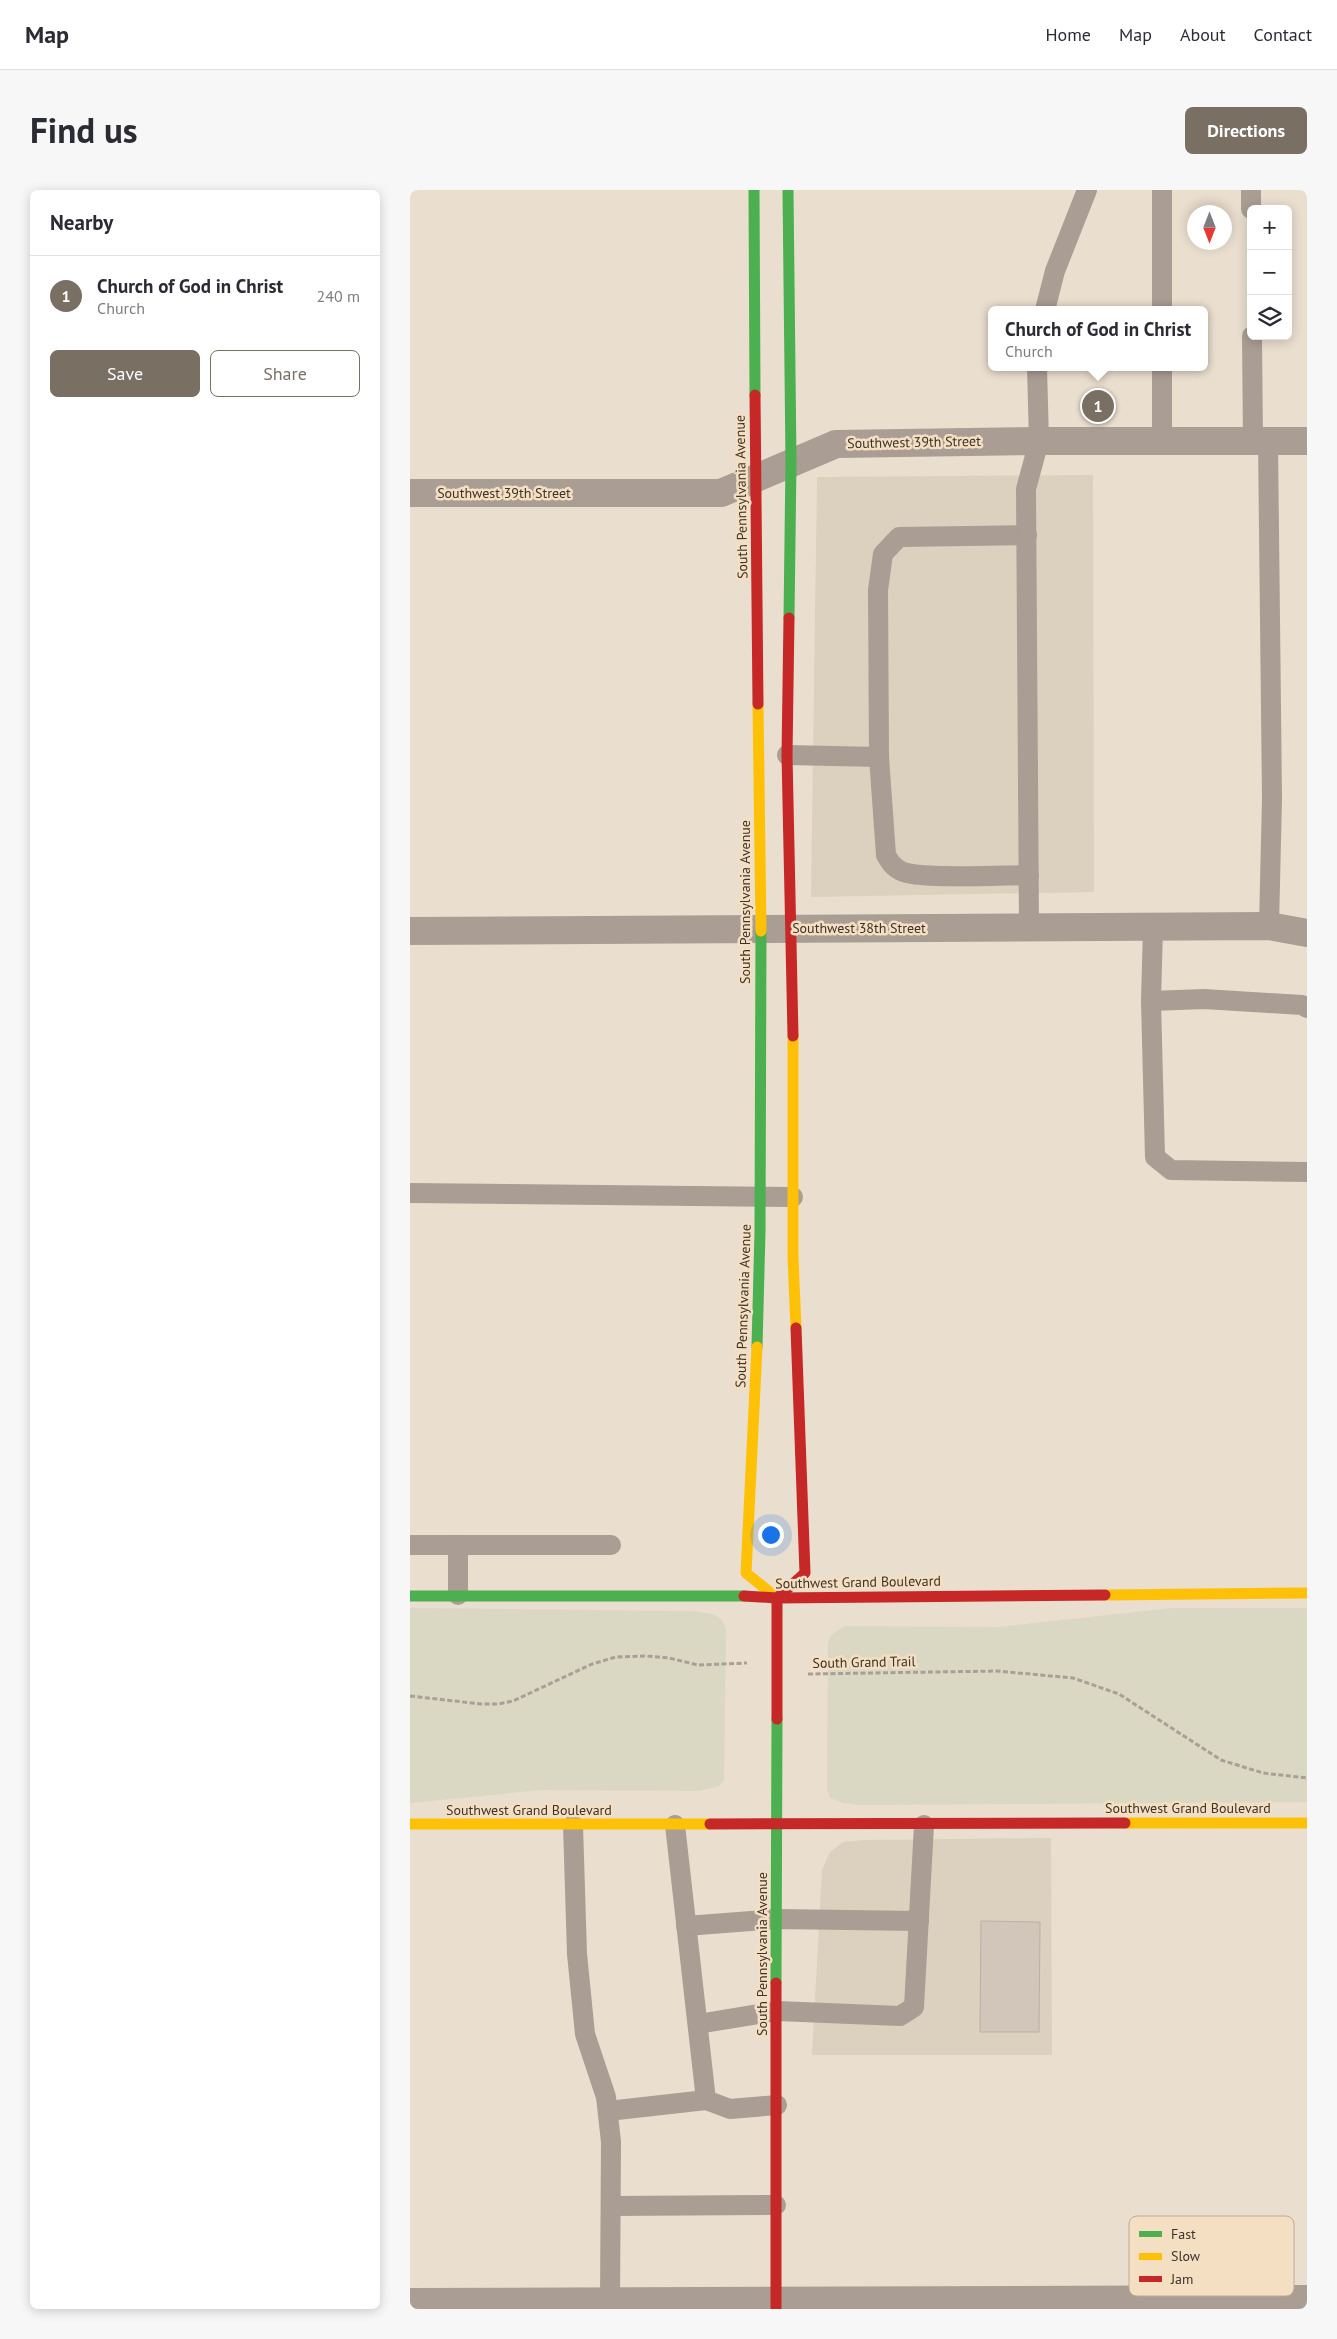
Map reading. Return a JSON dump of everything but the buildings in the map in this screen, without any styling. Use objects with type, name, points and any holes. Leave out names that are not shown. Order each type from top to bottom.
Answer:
[{"type":"main road","name":"South Pennsylvania Avenue","points":[[754,190],[761,930],[760,1197],[759,1291],[746,1574],[777,1598],[776,2305]]},
{"type":"main road","points":[[777,1598],[805,1574],[793,1258],[791,928],[787,755],[791,462],[788,190]]},
{"type":"main road","name":"Southwest Grand Boulevard","points":[[410,1596],[713,1595],[777,1598],[1307,1593]]},
{"type":"main road","name":"Southwest Grand Boulevard","points":[[410,1824],[924,1825],[1307,1823]]},
{"type":"street","name":"Southwest 39th Street","points":[[410,493],[721,493],[836,444],[1039,441],[1307,441]]},
{"type":"street","name":"Southwest 38th Street","points":[[410,931],[1269,926],[1307,933]]},
{"type":"street","points":[[410,2302],[610,2301],[776,2305],[1307,2299]]},
{"type":"lane","points":[[1046,306],[1055,271],[1087,190]]},
{"type":"lane","points":[[1162,190],[1162,306]]},
{"type":"lane","points":[[1251,190],[1251,205]]},
{"type":"lane","points":[[1252,340],[1260,441],[1272,798],[1269,926]]},
{"type":"lane","points":[[1029,927],[1026,489],[1039,441],[1037,371]]},
{"type":"lane","points":[[1162,371],[1162,441]]},
{"type":"lane","points":[[1027,535],[899,537],[883,554],[878,590],[879,757],[886,854],[892,864],[903,872],[931,876],[1029,875]]},
{"type":"lane","points":[[787,755],[879,757]]},
{"type":"lane","points":[[1153,928],[1151,1001],[1155,1157],[1171,1170],[1307,1172]]},
{"type":"lane","points":[[1151,1001],[1204,999],[1302,1006],[1307,1008]]},
{"type":"lane","points":[[410,1193],[793,1197]]},
{"type":"lane","points":[[410,1545],[610,1545]]},
{"type":"lane","points":[[458,1545],[458,1596]]},
{"type":"lane","points":[[573,1825],[577,1954],[585,2034],[606,2097],[612,2142],[610,2301]]},
{"type":"lane","points":[[675,1825],[706,2100]]},
{"type":"lane","points":[[698,2024],[777,2011],[900,2016],[914,2007],[924,1825]]},
{"type":"lane","points":[[686,1926],[777,1919],[919,1920]]},
{"type":"lane","points":[[608,2111],[706,2100],[730,2109],[777,2104]]},
{"type":"lane","points":[[610,2206],[776,2205]]},
{"type":"path","name":"South Grand Trail","points":[[410,1696],[481,1704],[498,1704],[513,1701],[592,1664],[616,1657],[646,1656],[669,1658],[698,1666],[777,1662],[809,1675],[997,1671],[1053,1674],[1073,1678],[1119,1694],[1221,1760],[1263,1773],[1307,1778]]},
{"type":"shaded area","points":[[1093,475],[1094,892],[811,897],[817,477]]},
{"type":"shaded area","points":[[410,1608],[695,1611],[719,1617],[726,1630],[724,1781],[719,1786],[699,1791],[542,1790],[410,1803]]},
{"type":"shaded area","points":[[1172,1608],[1307,1608],[1307,1802],[862,1805],[843,1803],[830,1798],[827,1789],[828,1643],[831,1635],[844,1626],[998,1627]]},
{"type":"shaded area","points":[[1051,1838],[1052,2055],[812,2055],[822,1870],[830,1852],[843,1842],[864,1840]]},
{"type":"traffic: fast","points":[[754,190],[755,395]]},
{"type":"traffic: fast","points":[[788,190],[791,462],[789,618]]},
{"type":"traffic: fast","points":[[757,1347],[760,1232],[761,931]]},
{"type":"traffic: fast","points":[[410,1596],[744,1596]]},
{"type":"traffic: fast","points":[[776,1983],[777,1719]]},
{"type":"traffic: slow","points":[[758,704],[761,931]]},
{"type":"traffic: slow","points":[[793,1036],[793,1258],[796,1328]]},
{"type":"traffic: slow","points":[[757,1347],[746,1573],[777,1598]]},
{"type":"traffic: slow","points":[[1105,1595],[1307,1593]]},
{"type":"traffic: slow","points":[[1125,1823],[1307,1823]]},
{"type":"traffic: slow","points":[[410,1824],[710,1824]]},
{"type":"traffic: jam","points":[[755,395],[758,704]]},
{"type":"traffic: jam","points":[[789,618],[787,755],[793,1036]]},
{"type":"traffic: jam","points":[[777,1719],[777,1598],[805,1573],[796,1328]]},
{"type":"traffic: jam","points":[[744,1596],[777,1598],[1105,1595]]},
{"type":"traffic: jam","points":[[710,1824],[1125,1823]]},
{"type":"traffic: jam","points":[[776,1983],[776,2309]]},
{"type":"place","name":"Church of God in Christ","points":[[1098,406]]}]
